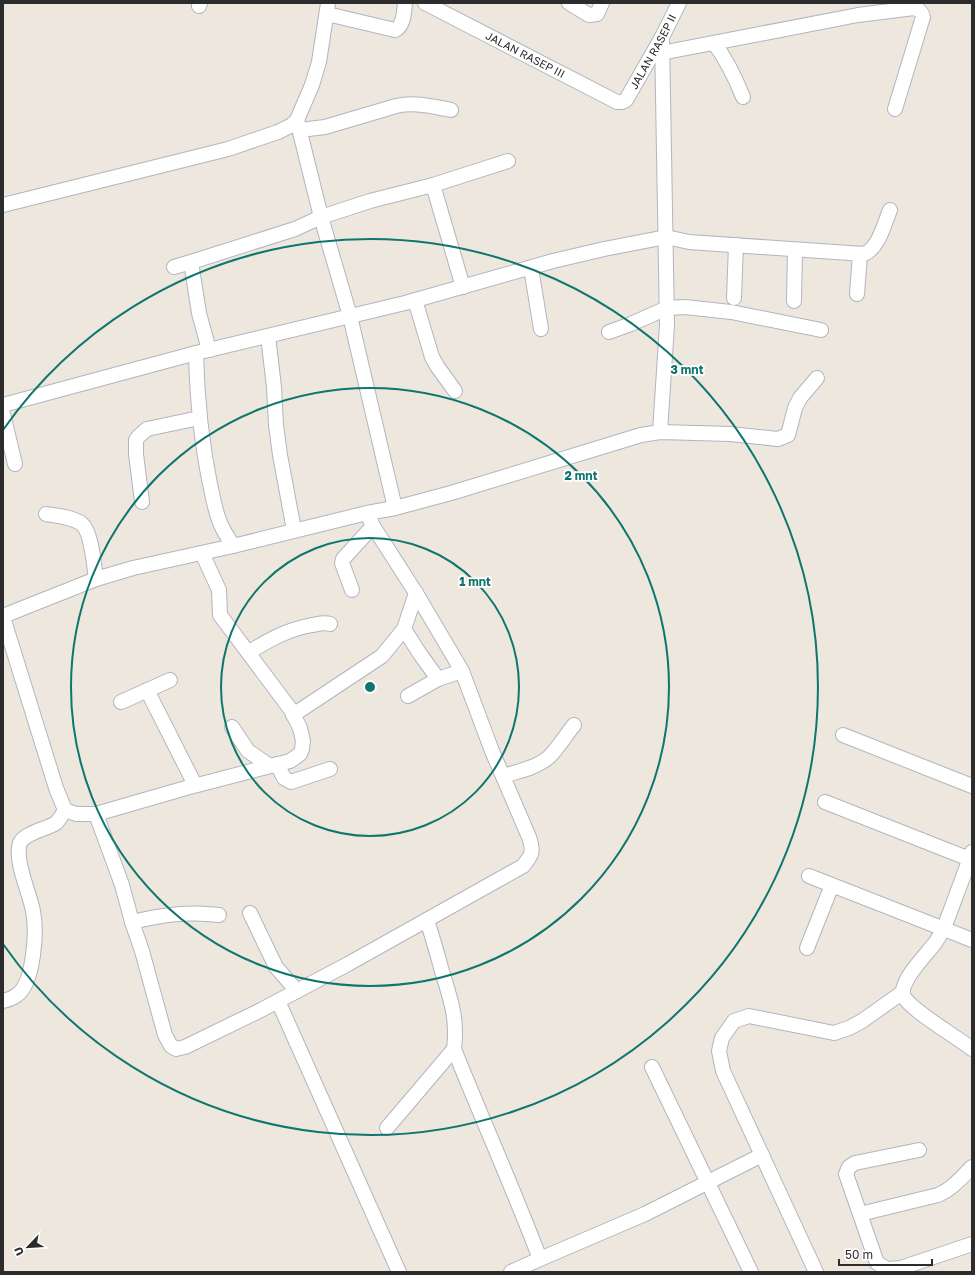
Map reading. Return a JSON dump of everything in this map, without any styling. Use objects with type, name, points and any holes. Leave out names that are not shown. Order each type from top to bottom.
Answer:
[{"type":"street","points":[[395,508],[350,316],[321,218],[299,125],[319,62],[327,9],[395,30],[400,27],[405,3]]},
{"type":"street","name":"JALAN RASEP III","points":[[425,3],[617,102],[626,100]]},
{"type":"street","points":[[569,3],[589,15],[592,15],[596,14],[602,3]]},
{"type":"street","name":"JALAN RASEP II","points":[[626,100],[662,37],[679,3]]},
{"type":"street","points":[[661,53],[858,15],[914,8],[918,9],[922,13],[923,17],[895,109]]},
{"type":"street","points":[[660,432],[667,324],[661,53],[662,37]]},
{"type":"street","points":[[714,43],[735,76],[743,97]]},
{"type":"street","points":[[3,205],[228,149],[278,132],[292,125],[325,128],[406,104],[451,110]]},
{"type":"street","points":[[174,267],[295,229],[370,200],[433,185],[508,161]]},
{"type":"street","points":[[433,185],[463,287]]},
{"type":"street","points":[[3,404],[202,352],[415,300],[604,249],[666,238],[689,242],[860,254],[869,252],[874,247],[890,210]]},
{"type":"street","points":[[734,298],[736,245]]},
{"type":"street","points":[[794,301],[795,250]]},
{"type":"street","points":[[857,294],[860,254]]},
{"type":"street","points":[[191,262],[199,313],[202,352],[199,418],[214,502],[221,524],[233,546]]},
{"type":"street","points":[[531,268],[541,329]]},
{"type":"street","points":[[415,300],[432,357],[455,391]]},
{"type":"street","points":[[609,332],[667,308],[685,307],[731,312],[821,330]]},
{"type":"street","points":[[268,336],[280,455],[294,530]]},
{"type":"street","points":[[202,553],[219,590],[220,615],[249,652],[293,715],[300,728],[303,741],[300,754],[290,761],[96,814],[76,814],[65,810],[56,788],[3,616],[96,579],[133,568],[233,546],[367,513],[395,508],[450,493],[641,435],[660,432],[730,434],[778,440],[788,435],[795,408],[800,398],[817,378]]},
{"type":"street","points":[[3,414],[15,464]]},
{"type":"street","points":[[142,502],[136,454],[136,440],[147,429],[199,418]]},
{"type":"street","points":[[96,814],[122,885],[165,1035],[170,1046],[176,1049],[185,1047],[297,991],[522,866],[529,858],[533,848],[481,724],[462,671],[416,593],[373,526],[367,513]]},
{"type":"street","points":[[46,514],[67,517],[83,525],[89,536],[96,579]]},
{"type":"street","points":[[352,590],[344,570],[342,563],[343,559],[373,526]]},
{"type":"street","points":[[293,715],[382,656],[404,629],[416,593]]},
{"type":"street","points":[[249,652],[282,633],[297,628],[320,624],[330,624]]},
{"type":"street","points":[[404,629],[438,679]]},
{"type":"street","points":[[408,696],[438,679],[462,671]]},
{"type":"street","points":[[121,702],[170,680]]},
{"type":"street","points":[[147,690],[195,786]]},
{"type":"street","points":[[503,776],[532,767],[549,756],[574,725]]},
{"type":"street","points":[[232,727],[248,751],[273,765],[287,781],[291,782],[330,769]]},
{"type":"street","points":[[843,735],[972,786]]},
{"type":"street","points":[[825,802],[971,857],[944,929],[935,943],[907,978],[903,992],[905,998],[918,1011],[972,1049]]},
{"type":"street","points":[[3,1001],[18,995],[26,984],[35,944],[34,912],[20,863],[19,845],[22,839],[55,824],[65,810]]},
{"type":"street","points":[[809,876],[972,940]]},
{"type":"street","points":[[807,948],[832,885]]},
{"type":"street","points":[[132,922],[167,914],[191,913],[219,915]]},
{"type":"street","points":[[250,913],[276,967],[297,991]]},
{"type":"street","points":[[427,920],[450,994],[454,1012],[456,1032],[454,1049],[498,1157],[512,1186],[540,1259]]},
{"type":"street","points":[[816,1272],[723,1071],[719,1051],[722,1038],[734,1022],[749,1016],[834,1033],[849,1028],[862,1021],[903,992]]},
{"type":"street","points":[[278,1001],[399,1272]]},
{"type":"street","points":[[388,1128],[454,1049]]},
{"type":"street","points":[[652,1067],[751,1272]]},
{"type":"street","points":[[919,1150],[854,1163],[849,1167],[846,1174],[877,1263],[887,1269],[901,1268],[972,1244]]},
{"type":"street","points":[[511,1272],[644,1214],[762,1154]]},
{"type":"street","points":[[860,1214],[946,1191],[954,1186],[972,1167]]}]
